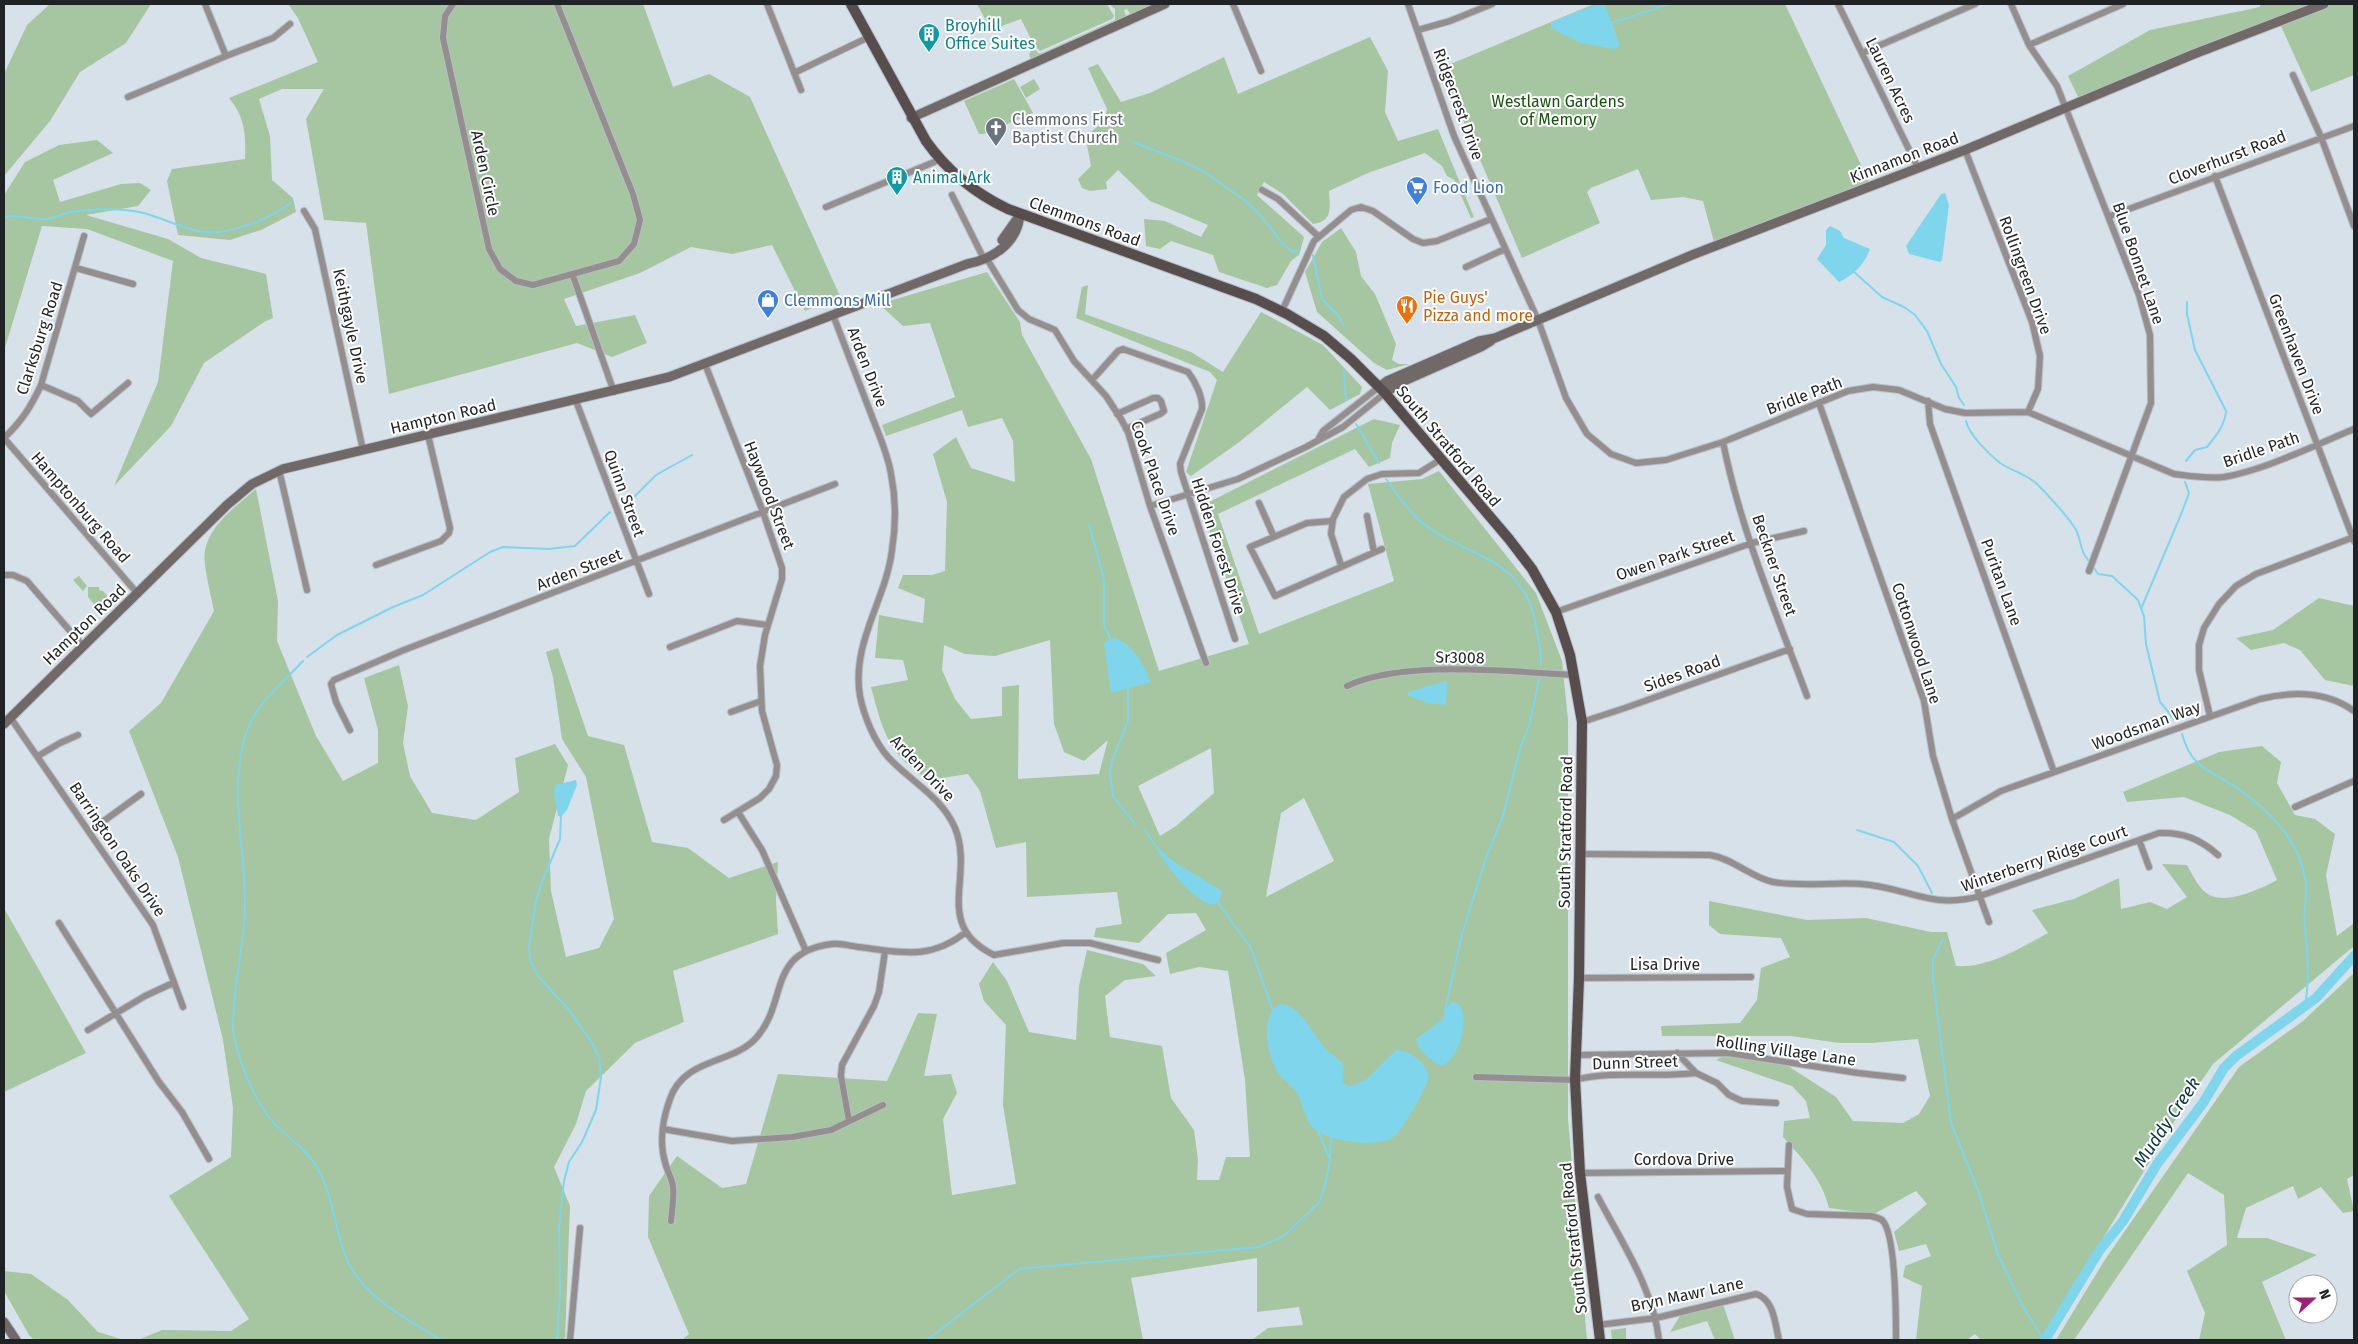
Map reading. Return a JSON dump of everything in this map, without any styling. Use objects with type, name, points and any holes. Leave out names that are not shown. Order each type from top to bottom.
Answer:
[{"type":"main road","name":"Clemmons Road","points":[[851,4],[911,118],[939,160],[972,189],[1020,214],[1233,290],[1282,311],[1331,342],[1382,390]]},
{"type":"main road","points":[[911,118],[1165,4]]},
{"type":"main road","name":"Kinnamon Road","points":[[1382,390],[1481,347],[1495,338],[1692,255],[1965,150],[2194,54],[2324,4]]},
{"type":"main road","name":"Hampton Road","points":[[7,720],[227,505],[252,484],[279,470],[614,392],[669,377],[998,252],[1019,227],[1020,214]]},
{"type":"main road","name":"South Stratford Road","points":[[1382,390],[1509,538],[1532,569],[1556,612],[1575,675],[1582,722],[1579,978],[1575,1080],[1580,1174],[1600,1340]]},
{"type":"main road","points":[[4,1322],[16,1340]]},
{"type":"street","points":[[205,4],[226,56]]},
{"type":"street","name":"Arden Circle","points":[[453,4],[445,16],[443,38],[489,249],[500,269],[516,281],[534,285],[573,276],[619,261],[634,244],[640,220],[633,194],[556,4]]},
{"type":"street","points":[[766,4],[801,90]]},
{"type":"street","points":[[1233,4],[1261,71]]},
{"type":"street","name":"Ridgecrest Drive","points":[[1408,4],[1454,136],[1538,320]]},
{"type":"street","points":[[1418,30],[1450,21],[1492,4]]},
{"type":"street","name":"Lauren Acres","points":[[1838,4],[1918,168]]},
{"type":"street","points":[[1862,53],[1975,4]]},
{"type":"street","name":"Blue Bonnet Lane","points":[[2011,4],[2029,45],[2052,76],[2066,108],[2110,216],[2139,295],[2150,335],[2150,403],[2132,457],[2089,571]]},
{"type":"street","points":[[2029,45],[2122,4]]},
{"type":"street","points":[[128,97],[273,38],[290,24]]},
{"type":"street","points":[[794,73],[869,37]]},
{"type":"street","points":[[2293,75],[2321,137],[2354,226]]},
{"type":"street","name":"Cloverhurst Road","points":[[2110,216],[2354,126]]},
{"type":"street","name":"Rollingreen Drive","points":[[1965,150],[2032,322],[2040,356],[2038,389],[2028,412]]},
{"type":"street","points":[[826,207],[939,160]]},
{"type":"street","name":"Greenhaven Drive","points":[[2215,176],[2354,538]]},
{"type":"street","points":[[1262,190],[1278,199],[1318,236]]},
{"type":"street","name":"Cook Place Drive","points":[[952,195],[984,257],[1018,310],[1029,319],[1055,330],[1074,361],[1092,380],[1126,429],[1150,506],[1206,663]]},
{"type":"street","points":[[1282,311],[1306,256],[1318,236],[1347,212],[1361,207],[1373,210],[1413,239],[1423,243],[1437,240],[1491,219]]},
{"type":"street","name":"Keithgayle Drive","points":[[304,211],[316,229],[363,450]]},
{"type":"street","name":"Clarksburg Road","points":[[4,438],[20,423],[31,407],[41,385],[84,236]]},
{"type":"street","points":[[1466,267],[1505,249]]},
{"type":"street","points":[[76,268],[133,284]]},
{"type":"street","points":[[573,276],[614,392]]},
{"type":"street","name":"Arden Drive","points":[[833,315],[883,447],[891,474],[893,491],[894,527],[891,559],[870,620],[859,663],[858,683],[862,707],[875,736],[888,757],[938,803],[955,827],[960,853],[958,914],[966,932],[976,944],[994,955],[1063,943],[1090,943],[1158,960]]},
{"type":"street","name":"Bridle Path","points":[[1538,320],[1574,413],[1587,434],[1606,451],[1630,461],[1654,462],[1678,457],[1723,442],[1848,391],[1873,387],[1899,390],[1945,409],[1965,413],[2028,412],[2174,474],[2223,477],[2253,468],[2354,429]]},
{"type":"street","name":"Hidden Forest Drive","points":[[1092,380],[1123,349],[1188,372],[1202,402],[1202,409],[1180,464],[1235,639]]},
{"type":"street","name":"Haywood Street","points":[[705,364],[763,512],[782,568],[782,579],[768,625],[760,666],[761,701],[768,737],[777,765],[776,776],[769,789],[724,820]]},
{"type":"street","points":[[41,385],[78,401],[91,414],[128,382]]},
{"type":"street","name":"Kinnamon Road","points":[[1318,440],[1323,431],[1382,390]]},
{"type":"street","name":"Kinnamon Road","points":[[1150,506],[1238,479],[1318,440],[1343,427],[1382,390]]},
{"type":"street","points":[[1117,414],[1154,398],[1162,401],[1164,411],[1126,429]]},
{"type":"street","name":"Quinn Street","points":[[576,401],[649,594]]},
{"type":"street","name":"Puritan Lane","points":[[1928,401],[1930,424],[2054,772]]},
{"type":"street","name":"Cottonwood Lane","points":[[1819,403],[1924,701],[1933,756],[1952,819],[1989,922]]},
{"type":"street","points":[[1338,421],[1343,427]]},
{"type":"street","points":[[376,565],[441,541],[449,533],[450,528],[428,435]]},
{"type":"street","name":"Hamptonburg Road","points":[[4,438],[137,593]]},
{"type":"street","name":"Beckner Street","points":[[1723,442],[1728,468],[1752,543],[1807,696]]},
{"type":"street","points":[[1341,566],[1332,541],[1332,521],[1344,497],[1367,479],[1382,474],[1419,473],[1441,459]]},
{"type":"street","points":[[279,470],[307,590]]},
{"type":"street","name":"Arden Street","points":[[350,730],[336,702],[331,684],[334,680],[404,650],[835,484]]},
{"type":"street","points":[[1259,503],[1274,537]]},
{"type":"street","points":[[1367,516],[1374,552]]},
{"type":"street","points":[[1332,521],[1307,523],[1250,548],[1275,596],[1382,548]]},
{"type":"street","name":"Owen Park Street","points":[[1556,612],[1752,543],[1804,531]]},
{"type":"street","points":[[2210,716],[2198,670],[2199,645],[2204,628],[2219,604],[2236,586],[2256,574],[2354,538]]},
{"type":"street","points":[[4,575],[13,575],[27,581],[83,646]]},
{"type":"street","points":[[670,646],[737,621],[768,625]]},
{"type":"street","name":"Sides Road","points":[[1582,722],[1790,649]]},
{"type":"street","name":"Sr3008","points":[[1347,686],[1365,679],[1437,670],[1575,675]]},
{"type":"street","name":"Woodsman Way","points":[[1952,819],[1993,795],[2260,699],[2294,694],[2324,696],[2354,712]]},
{"type":"street","points":[[731,712],[761,701]]},
{"type":"street","name":"Barrington Oaks Drive","points":[[7,720],[38,756],[153,925],[183,1007]]},
{"type":"street","points":[[38,756],[78,735]]},
{"type":"street","points":[[2296,807],[2354,781]]},
{"type":"street","points":[[90,831],[142,794]]},
{"type":"street","points":[[738,812],[762,850],[806,951]]},
{"type":"street","name":"Winterberry Ridge Court","points":[[1579,854],[1710,855],[1729,860],[1771,882],[1862,884],[1887,888],[1926,900],[1946,902],[1980,896],[2159,833],[2177,833],[2196,839],[2218,855]]},
{"type":"street","points":[[2139,840],[2149,867]]},
{"type":"street","points":[[59,922],[117,1012],[158,1082],[182,1112],[209,1159]]},
{"type":"street","points":[[671,1221],[673,1185],[662,1150],[663,1129],[670,1098],[676,1086],[696,1068],[749,1045],[756,1038],[771,1012],[782,975],[794,960],[806,951],[835,944],[885,950],[929,952],[955,941],[966,932]]},
{"type":"street","points":[[849,1120],[841,1076],[842,1065],[874,1006],[879,992],[885,950]]},
{"type":"street","name":"Lisa Drive","points":[[1579,978],[1751,977]]},
{"type":"street","points":[[88,1030],[146,996],[174,983]]},
{"type":"street","points":[[1677,1053],[1696,1073],[1717,1083],[1729,1095],[1742,1101],[1776,1103]]},
{"type":"street","name":"Rolling Village Lane","points":[[1576,1055],[1728,1053],[1903,1078]]},
{"type":"street","name":"Dunn Street","points":[[1476,1077],[1575,1080],[1589,1076],[1696,1073]]},
{"type":"street","points":[[663,1129],[739,1141],[814,1135],[831,1130],[883,1105]]},
{"type":"street","points":[[1789,1145],[1787,1171],[1789,1205],[1795,1211],[1820,1215],[1871,1216],[1881,1219],[1885,1224],[1891,1246],[1896,1340]]},
{"type":"street","name":"Cordova Drive","points":[[1580,1174],[1787,1171]]},
{"type":"street","points":[[1598,1197],[1643,1283],[1656,1318],[1659,1340]]},
{"type":"street","points":[[570,1340],[580,1228]]},
{"type":"street","name":"Bryn Mawr Lane","points":[[1598,1325],[1656,1318],[1756,1294],[1763,1296],[1769,1304],[1779,1340]]},
{"type":"green space","points":[[50,4],[151,4],[126,43],[80,72],[50,121],[4,176],[4,74],[27,25]]},
{"type":"green space","points":[[288,4],[643,4],[673,87],[709,74],[750,97],[840,296],[805,311],[772,245],[732,254],[691,247],[640,273],[564,299],[576,326],[635,315],[647,343],[612,357],[577,343],[389,394],[366,223],[324,220],[306,119],[324,89],[282,89],[259,99],[270,136],[272,180],[293,198],[296,212],[261,230],[230,240],[178,235],[167,181],[172,169],[245,159],[245,142],[241,119],[229,98],[318,62],[298,18]]},
{"type":"green space","points":[[977,4],[1107,4],[1114,16],[1112,19],[1040,51],[1034,45],[1021,19],[991,30]]},
{"type":"green space","points":[[1109,4],[1153,4],[1130,14],[1127,9],[1124,10],[1126,16],[1031,59],[1029,55],[1033,46],[1038,53],[1042,53],[1115,20],[1115,9]]},
{"type":"green space","name":"Westlawn Gardens of Memory","points":[[1594,4],[1785,4],[1869,182],[1714,242],[1703,201],[1683,197],[1651,200],[1638,169],[1591,188],[1587,192],[1600,223],[1522,258],[1441,68]]},
{"type":"green space","points":[[2260,4],[2309,4],[2078,97],[2068,76],[2150,30],[2260,7]]},
{"type":"green space","points":[[2332,4],[2354,4],[2354,75],[2311,92],[2280,24]]},
{"type":"green space","points":[[1370,37],[1388,71],[1385,112],[1398,141],[1438,129],[1474,217],[1471,218],[1454,180],[1447,176],[1442,166],[1425,153],[1368,173],[1329,191],[1329,213],[1319,223],[1313,224],[1283,194],[1264,182],[1257,195],[1304,237],[1299,255],[1291,261],[1277,285],[1267,288],[1219,272],[1213,255],[1171,241],[1160,249],[1146,246],[1144,219],[1165,221],[1201,237],[1208,225],[1150,201],[1118,170],[1106,182],[1107,189],[1090,191],[1082,188],[1078,179],[1091,166],[1087,145],[1090,133],[1105,120],[1107,109],[1088,68],[1098,64],[1121,102],[1150,93],[1224,57],[1238,94]]},
{"type":"green space","points":[[1014,79],[1033,113],[984,134],[979,134],[964,101]]},
{"type":"green space","points":[[1034,79],[1040,89],[1026,98],[1020,87]]},
{"type":"green space","points":[[97,140],[113,153],[53,180],[60,202],[121,184],[140,183],[151,190],[138,206],[86,215],[168,239],[201,258],[266,274],[273,318],[264,322],[204,363],[171,426],[114,486],[158,382],[173,261],[87,229],[42,226],[4,351],[4,195],[25,162],[59,145]]},
{"type":"green space","points":[[1341,228],[1356,252],[1361,276],[1375,294],[1396,344],[1392,360],[1399,364],[1409,364],[1387,370],[1374,363],[1317,312],[1305,272],[1322,242]]},
{"type":"green space","points":[[987,272],[1020,322],[1022,335],[1091,459],[1159,671],[1249,644],[1201,506],[1374,419],[1400,425],[1392,443],[1390,458],[1369,467],[1355,449],[1218,514],[1259,634],[1394,581],[1368,484],[1422,479],[1439,471],[1536,593],[1562,661],[1568,720],[1568,1119],[1587,1340],[1252,1340],[1268,1328],[1303,1325],[1299,1307],[1257,1312],[1257,1258],[1131,1278],[1143,1340],[682,1340],[689,1334],[648,1237],[649,1196],[677,1156],[722,1188],[746,1184],[778,1074],[887,1081],[918,1013],[937,1014],[924,1076],[951,1074],[957,1093],[943,1119],[952,1195],[1016,1184],[1003,1105],[1006,1025],[984,1001],[979,984],[993,962],[1007,981],[1029,1032],[1076,1040],[1079,986],[1087,950],[1143,964],[1156,976],[1125,980],[1105,996],[1110,1037],[1162,1046],[1171,1098],[1194,1130],[1198,1160],[1197,1180],[1219,1180],[1226,1157],[1250,1157],[1245,1080],[1228,971],[1199,967],[1170,974],[1166,953],[1206,930],[1196,913],[1168,914],[1139,943],[1094,937],[1096,928],[1122,924],[1117,892],[1027,897],[1026,842],[996,848],[980,791],[968,774],[929,780],[904,761],[889,741],[879,717],[871,687],[908,680],[903,660],[875,658],[879,615],[923,623],[925,599],[898,588],[903,575],[932,575],[945,571],[947,502],[933,454],[956,437],[971,468],[1015,482],[1013,441],[1002,418],[968,427],[962,410],[886,436],[882,425],[955,397],[930,323],[903,326],[879,304]],"holes":[[[1050,640],[1054,724],[1064,752],[1084,761],[1108,740],[1099,774],[1018,779],[1019,685],[1002,687],[1002,716],[971,719],[955,699],[942,670],[944,645],[965,654],[995,656]],[[1211,748],[1214,793],[1176,826],[1160,836],[1138,786]],[[1304,798],[1334,861],[1266,897],[1281,813]]]},
{"type":"green space","points":[[1088,285],[1085,314],[1191,352],[1223,372],[1261,312],[1323,345],[1362,387],[1360,394],[1330,410],[1307,387],[1238,443],[1191,476],[1186,472],[1217,380],[1210,372],[1076,318],[1082,287]]},
{"type":"green space","points":[[256,489],[278,601],[277,641],[316,736],[343,781],[378,763],[378,730],[364,678],[399,665],[408,706],[403,743],[410,776],[432,813],[476,820],[519,792],[515,758],[555,744],[568,765],[549,839],[551,891],[566,957],[599,948],[614,919],[586,777],[562,739],[553,677],[546,652],[558,648],[588,736],[624,745],[652,842],[688,848],[729,878],[778,862],[776,900],[778,934],[673,971],[684,1022],[635,1043],[586,1091],[576,1124],[554,1167],[570,1206],[565,1340],[138,1340],[162,1330],[231,1331],[249,1319],[169,1196],[231,1157],[233,1108],[223,1040],[178,857],[129,731],[161,703],[214,611],[205,565],[205,553],[208,542],[213,531],[228,513]]},
{"type":"green space","points":[[79,576],[87,586],[83,591],[73,580]]},
{"type":"green space","points":[[88,587],[99,587],[99,590],[103,591],[110,599],[98,609],[88,597]]},
{"type":"green space","points":[[2319,598],[2354,606],[2354,686],[2325,680],[2300,650],[2284,643],[2251,650],[2236,638],[2273,630]]},
{"type":"green space","points":[[2262,746],[2281,762],[2277,783],[2295,815],[2315,819],[2335,834],[2326,875],[2337,936],[2354,923],[2354,946],[2213,1064],[2180,1112],[2041,1340],[1981,1340],[1975,1334],[1967,1340],[1916,1340],[1922,1286],[1903,1277],[1905,1266],[1931,1256],[1926,1244],[1899,1251],[1894,1232],[1927,1204],[1916,1191],[1874,1214],[1829,1208],[1817,1179],[1783,1137],[1784,1121],[1810,1118],[1806,1101],[1792,1086],[1716,1060],[1722,1057],[1749,1058],[1788,1066],[1836,1097],[1853,1121],[1903,1123],[1919,1114],[1930,1096],[1918,1039],[1872,1043],[1839,1043],[1791,1036],[1662,1036],[1661,1026],[1740,1023],[1757,1000],[1761,968],[1790,957],[1781,938],[1720,934],[1709,925],[1709,901],[1807,920],[1866,918],[1931,932],[1947,932],[1956,966],[1968,966],[2004,956],[2048,933],[2032,910],[2074,899],[2119,878],[2121,909],[2150,902],[2167,909],[2187,897],[2162,864],[2187,865],[2201,888],[2208,894],[2217,897],[2228,898],[2249,893],[2277,880],[2256,831],[2230,815],[2184,797],[2127,802],[2123,792],[2219,752]]},
{"type":"green space","points":[[4,908],[86,1053],[4,1092]]},
{"type":"green space","points":[[2354,973],[2354,1175],[2347,1179],[2354,1211],[2343,1213],[2321,1187],[2298,1199],[2293,1186],[2246,1208],[2237,1238],[2267,1238],[2317,1255],[2262,1282],[2286,1340],[2199,1340],[2205,1313],[2187,1271],[2227,1245],[2224,1195],[2188,1173],[2074,1340],[2056,1340],[2104,1261],[2239,1067],[2303,1021]]},
{"type":"green space","points":[[4,1271],[31,1274],[68,1300],[98,1332],[124,1340],[34,1340],[29,1335],[4,1291]]},
{"type":"green space","points":[[1723,1304],[1735,1340],[1715,1340],[1707,1321],[1670,1332],[1680,1316]]},
{"type":"green space","points":[[1626,1328],[1626,1340],[1612,1340],[1611,1330]]},
{"type":"water","points":[[1598,4],[1604,4],[1606,7],[1620,46],[1614,49],[1581,43],[1551,28],[1551,22]]},
{"type":"water","points":[[1945,193],[1949,205],[1942,260],[1940,262],[1909,254],[1906,246],[1941,194]]},
{"type":"water","points":[[1830,226],[1840,231],[1844,238],[1870,249],[1858,269],[1839,282],[1817,259],[1826,245],[1826,230]]},
{"type":"water","points":[[1115,638],[1132,650],[1141,662],[1151,682],[1111,693],[1104,644],[1106,641]]},
{"type":"water","points":[[1445,681],[1447,684],[1446,703],[1444,705],[1428,703],[1407,695],[1408,692]]},
{"type":"water","points":[[576,780],[577,785],[567,810],[561,817],[558,816],[554,794],[555,785]]},
{"type":"water","points":[[1154,844],[1174,862],[1221,890],[1222,894],[1218,902],[1211,905],[1187,888],[1164,861]]},
{"type":"water","points":[[1451,1002],[1459,1004],[1462,1011],[1464,1020],[1462,1038],[1454,1054],[1443,1066],[1426,1056],[1416,1039],[1443,1019],[1445,1009]]},
{"type":"water","points":[[1280,1004],[1288,1005],[1301,1015],[1327,1050],[1342,1063],[1344,1068],[1343,1082],[1349,1087],[1367,1079],[1396,1050],[1407,1052],[1425,1066],[1429,1077],[1427,1083],[1397,1134],[1384,1141],[1350,1142],[1328,1136],[1312,1127],[1294,1089],[1282,1078],[1274,1066],[1268,1047],[1267,1026],[1269,1017],[1273,1009]]},
{"type":"waterway","points":[[1612,23],[1669,4]]},
{"type":"waterway","points":[[1133,142],[1203,171],[1246,201],[1261,216],[1282,243],[1293,252],[1300,250]]},
{"type":"waterway","points":[[4,217],[45,219],[79,211],[122,210],[139,212],[198,231],[221,232],[259,221],[291,203]]},
{"type":"waterway","points":[[1313,255],[1322,299],[1337,314],[1344,326]]},
{"type":"waterway","points":[[1854,272],[1882,297],[1904,307],[1915,315],[1927,331],[1941,364],[1956,387],[1959,398],[1964,405]]},
{"type":"waterway","points":[[2186,461],[2195,450],[2207,447],[2222,426],[2226,411],[2195,350],[2187,314],[2187,302]]},
{"type":"waterway","points":[[1344,371],[1346,400]]},
{"type":"waterway","points":[[1966,421],[1975,438],[1990,455],[2000,463],[2033,481],[2059,508],[2075,527],[2083,553],[2088,560]]},
{"type":"waterway","points":[[1356,424],[1379,463]]},
{"type":"waterway","points":[[626,505],[656,475],[692,455]]},
{"type":"waterway","points":[[1386,479],[1420,521],[1438,534],[1491,561],[1507,572],[1520,585],[1530,603],[1540,646],[1541,665]]},
{"type":"waterway","points":[[2141,609],[2189,493],[2185,482]]},
{"type":"waterway","points":[[307,657],[337,635],[393,607],[423,595],[490,552],[503,547],[549,549],[575,546],[610,512]]},
{"type":"waterway","points":[[1089,524],[1104,580],[1104,625],[1111,640]]},
{"type":"waterway","points":[[2094,568],[2098,574],[2112,576],[2138,600],[2144,616],[2146,644],[2160,702],[2174,719]]},
{"type":"waterway","points":[[303,661],[271,693],[257,711],[247,731],[241,752],[238,796],[245,905],[244,930],[235,994],[234,1037],[244,1070],[268,1116],[310,1157],[321,1174],[344,1252],[360,1281],[385,1304],[441,1340]]},
{"type":"waterway","points":[[1445,1010],[1462,934],[1486,858],[1503,816],[1520,749],[1530,723],[1539,679]]},
{"type":"waterway","points":[[1128,687],[1128,721],[1112,761],[1110,774],[1113,796],[1136,825]]},
{"type":"waterway","points":[[2182,734],[2186,746],[2197,762],[2237,788],[2272,817],[2282,828],[2298,854],[2306,884],[2305,921],[2308,976],[2305,1006]]},
{"type":"waterway","points":[[557,1340],[560,1289],[559,1228],[564,1181],[569,1162],[582,1142],[596,1110],[601,1077],[599,1057],[592,1043],[569,1010],[538,976],[530,960],[529,946],[536,901],[560,839],[561,815]]},
{"type":"waterway","points":[[1145,830],[1155,845]]},
{"type":"waterway","points":[[1857,830],[1894,842],[1918,866],[1932,893]]},
{"type":"waterway","points":[[1217,901],[1251,948],[1273,1011]]},
{"type":"waterway","points":[[1943,939],[1933,959],[1933,978],[1951,1123],[1979,1193],[1997,1252],[2022,1305],[2044,1340]]},
{"type":"waterway","name":"Muddy Creek","points":[[2045,1340],[2099,1251],[2123,1221],[2157,1164],[2203,1103],[2224,1068],[2236,1056],[2316,998],[2354,956]]},
{"type":"waterway","points":[[1317,1129],[1329,1157]]},
{"type":"waterway","points":[[927,1340],[1019,1269],[1259,1247],[1282,1237],[1319,1203],[1325,1186],[1330,1160],[1331,1135]]},
{"type":"place","name":"Broyhill Office Suites","points":[[929,53]]},
{"type":"place","name":"Clemmons First Baptist Church","points":[[996,147]]},
{"type":"place","name":"Animal Ark","points":[[897,196]]},
{"type":"place","name":"Food Lion","points":[[1417,206]]},
{"type":"place","name":"Clemmons Mill","points":[[768,319]]},
{"type":"place","name":"Pie Guys' Pizza and more","points":[[1407,325]]}]
